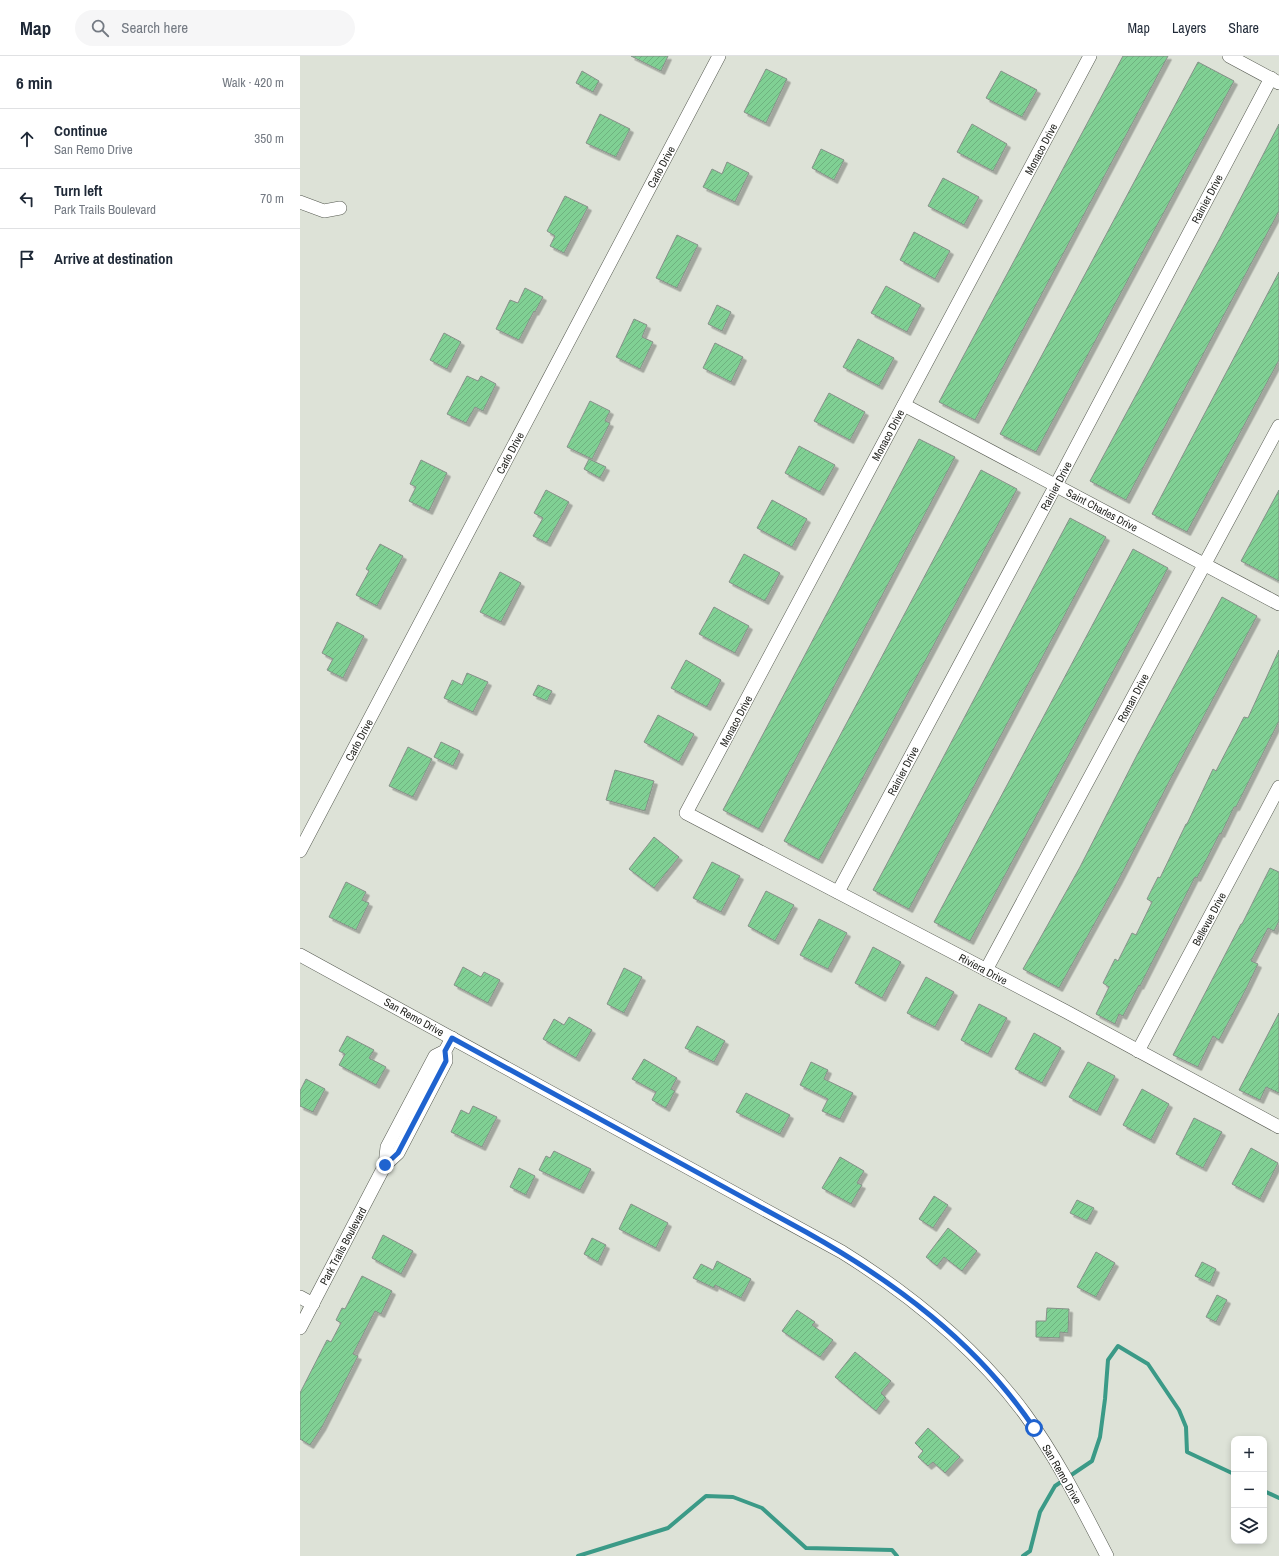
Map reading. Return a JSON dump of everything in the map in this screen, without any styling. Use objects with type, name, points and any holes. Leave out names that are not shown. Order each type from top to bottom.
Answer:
[{"type":"street","name":"Carlo Drive","points":[[300,851],[719,56]]},
{"type":"street","name":"Monaco Drive","points":[[686,813],[1090,56]]},
{"type":"street","points":[[1229,56],[1275,81]]},
{"type":"street","name":"Rainier Drive","points":[[838,892],[1275,81]]},
{"type":"street","points":[[300,202],[324,211],[340,208]]},
{"type":"street","name":"Saint Charles Drive","points":[[904,405],[1279,604]]},
{"type":"street","name":"Roman Drive","points":[[986,970],[1279,426]]},
{"type":"street","name":"Bellevue Drive","points":[[1138,1051],[1279,787]]},
{"type":"street","name":"Riviera Drive","points":[[686,813],[986,970],[1279,1127]]},
{"type":"street","name":"San Remo Drive","points":[[300,955],[806,1232],[847,1255],[882,1278],[931,1316],[984,1366],[1025,1414],[1056,1462],[1108,1556]]},
{"type":"street","name":"Park Trails Boulevard","points":[[300,1328],[385,1165],[398,1153],[446,1061],[445,1051],[452,1038]]},
{"type":"street","points":[[300,1297],[312,1304]]},
{"type":"building","points":[[631,56],[668,56],[661,71]]},
{"type":"building","points":[[1123,56],[1168,56],[975,420],[939,402]]},
{"type":"building","points":[[1198,62],[1234,81],[1036,452],[1000,434]]},
{"type":"building","points":[[766,69],[787,79],[766,123],[744,112]]},
{"type":"building","points":[[582,71],[599,81],[593,92],[576,83]]},
{"type":"building","points":[[1001,71],[1037,90],[1022,117],[986,98]]},
{"type":"building","points":[[600,114],[630,129],[616,157],[586,143]]},
{"type":"building","points":[[972,124],[1007,144],[993,171],[957,152]]},
{"type":"building","points":[[1279,124],[1279,211],[1126,500],[1090,481],[1219,240]]},
{"type":"building","points":[[821,149],[844,160],[834,180],[812,168]]},
{"type":"building","points":[[727,162],[749,173],[735,202],[703,187],[712,169],[722,174]]},
{"type":"building","points":[[943,178],[979,197],[964,225],[928,206]]},
{"type":"building","points":[[565,196],[588,207],[564,253],[550,246],[555,236],[547,231]]},
{"type":"building","points":[[914,232],[950,251],[935,279],[900,260]]},
{"type":"building","points":[[677,235],[698,245],[677,288],[656,278]]},
{"type":"building","points":[[1279,272],[1279,360],[1187,532],[1152,514]]},
{"type":"building","points":[[886,286],[921,305],[907,332],[871,313]]},
{"type":"building","points":[[525,288],[543,297],[519,340],[496,329],[510,300],[518,303]]},
{"type":"building","points":[[717,305],[731,312],[722,331],[708,324]]},
{"type":"building","points":[[634,319],[647,325],[642,337],[653,342],[640,369],[616,357]]},
{"type":"building","points":[[444,333],[461,342],[447,369],[430,360]]},
{"type":"building","points":[[858,339],[894,358],[879,386],[843,367]]},
{"type":"building","points":[[715,343],[743,357],[731,382],[703,368]]},
{"type":"building","points":[[467,376],[478,381],[481,376],[496,384],[483,411],[475,407],[466,423],[447,414]]},
{"type":"building","points":[[829,393],[865,412],[850,440],[814,421]]},
{"type":"building","points":[[590,401],[610,411],[605,421],[610,423],[592,459],[567,447]]},
{"type":"building","points":[[919,439],[955,457],[759,829],[723,810]]},
{"type":"building","points":[[799,446],[835,465],[820,492],[785,473]]},
{"type":"building","points":[[589,459],[606,467],[600,478],[584,469]]},
{"type":"building","points":[[421,460],[447,473],[429,511],[409,501],[416,487],[410,484]]},
{"type":"building","points":[[981,470],[1017,489],[819,860],[784,841]]},
{"type":"building","points":[[546,490],[569,502],[547,543],[533,536],[543,518],[534,513]]},
{"type":"building","points":[[1279,490],[1279,581],[1241,561]]},
{"type":"building","points":[[772,500],[807,519],[792,547],[757,528]]},
{"type":"building","points":[[1070,518],[1106,537],[909,909],[873,890]]},
{"type":"building","points":[[380,544],[403,556],[377,606],[356,595],[369,571],[366,569]]},
{"type":"building","points":[[1133,549],[1168,568],[970,941],[934,922]]},
{"type":"building","points":[[744,554],[780,573],[765,601],[729,582]]},
{"type":"building","points":[[500,572],[521,583],[501,622],[480,612]]},
{"type":"building","points":[[1222,597],[1257,616],[1118,881],[1059,988],[1023,969],[1080,867],[1137,755]]},
{"type":"building","points":[[714,607],[749,626],[735,653],[699,634]]},
{"type":"building","points":[[337,622],[364,636],[343,678],[327,670],[333,659],[322,653]]},
{"type":"building","points":[[1279,650],[1279,721],[1236,807],[1234,807],[1197,878],[1195,877],[1140,986],[1139,985],[1123,1016],[1119,1014],[1115,1024],[1096,1014],[1109,987],[1103,983],[1115,959],[1118,961],[1132,933],[1136,935],[1152,902],[1147,899],[1158,877],[1160,878],[1213,769],[1216,771],[1244,717],[1248,718]]},
{"type":"building","points":[[686,660],[721,680],[707,707],[671,688]]},
{"type":"building","points":[[467,673],[488,682],[473,712],[444,698],[452,680],[462,685]]},
{"type":"building","points":[[538,685],[552,691],[547,701],[533,695]]},
{"type":"building","points":[[658,715],[694,734],[679,762],[644,742]]},
{"type":"building","points":[[441,742],[460,751],[453,766],[434,757]]},
{"type":"building","points":[[408,747],[432,759],[413,797],[389,786]]},
{"type":"building","points":[[615,770],[654,781],[645,811],[606,800]]},
{"type":"building","points":[[654,837],[679,857],[654,888],[629,869]]},
{"type":"building","points":[[712,862],[740,876],[721,912],[693,898]]},
{"type":"building","points":[[1270,868],[1279,872],[1279,921],[1274,931],[1268,928],[1251,961],[1258,964],[1246,989],[1219,1040],[1213,1036],[1198,1067],[1173,1055]]},
{"type":"building","points":[[346,882],[366,892],[362,900],[369,903],[356,930],[329,917]]},
{"type":"building","points":[[766,891],[794,905],[775,941],[748,926]]},
{"type":"building","points":[[819,919],[847,933],[828,969],[800,955]]},
{"type":"building","points":[[873,947],[901,962],[882,998],[855,983]]},
{"type":"building","points":[[463,967],[481,977],[484,972],[500,980],[488,1003],[454,985]]},
{"type":"building","points":[[624,968],[642,977],[624,1013],[607,1004]]},
{"type":"building","points":[[926,977],[954,992],[935,1027],[907,1013]]},
{"type":"building","points":[[979,1004],[1007,1018],[988,1054],[961,1040]]},
{"type":"building","points":[[1279,1013],[1279,1093],[1266,1087],[1260,1100],[1239,1090]]},
{"type":"building","points":[[569,1017],[592,1030],[576,1058],[543,1039],[554,1019],[564,1025]]},
{"type":"building","points":[[697,1026],[725,1041],[714,1062],[685,1048]]},
{"type":"building","points":[[1034,1033],[1061,1048],[1042,1083],[1015,1069]]},
{"type":"building","points":[[347,1036],[374,1050],[369,1058],[386,1067],[376,1085],[339,1065],[345,1054],[339,1051]]},
{"type":"building","points":[[644,1059],[677,1078],[671,1089],[675,1091],[666,1108],[652,1100],[656,1092],[632,1079]]},
{"type":"building","points":[[811,1062],[828,1070],[824,1079],[853,1093],[840,1119],[822,1111],[828,1099],[800,1085]]},
{"type":"building","points":[[1088,1062],[1115,1076],[1097,1112],[1069,1097]]},
{"type":"building","points":[[306,1079],[325,1089],[313,1112],[300,1106],[300,1091]]},
{"type":"building","points":[[1142,1089],[1169,1104],[1151,1140],[1123,1125]]},
{"type":"building","points":[[746,1093],[790,1115],[780,1134],[736,1112]]},
{"type":"building","points":[[473,1106],[497,1117],[482,1147],[451,1132],[461,1110],[469,1114]]},
{"type":"building","points":[[1194,1118],[1222,1132],[1203,1168],[1176,1154]]},
{"type":"building","points":[[1251,1148],[1278,1163],[1260,1199],[1232,1184]]},
{"type":"building","points":[[554,1151],[591,1169],[580,1190],[539,1170],[546,1156],[550,1158]]},
{"type":"building","points":[[840,1157],[864,1171],[857,1183],[862,1185],[851,1204],[822,1188]]},
{"type":"building","points":[[519,1168],[535,1176],[526,1195],[510,1187]]},
{"type":"building","points":[[934,1196],[948,1205],[933,1228],[919,1219]]},
{"type":"building","points":[[1077,1200],[1094,1208],[1087,1221],[1070,1213]]},
{"type":"building","points":[[631,1204],[668,1223],[656,1248],[619,1229]]},
{"type":"building","points":[[948,1228],[977,1251],[962,1271],[944,1257],[937,1266],[926,1257]]},
{"type":"building","points":[[383,1235],[413,1251],[401,1274],[372,1258]]},
{"type":"building","points":[[592,1238],[606,1245],[598,1262],[584,1254]]},
{"type":"building","points":[[1096,1252],[1115,1263],[1096,1297],[1077,1287]]},
{"type":"building","points":[[717,1261],[751,1279],[741,1298],[715,1285],[714,1288],[693,1278],[701,1264],[713,1270]]},
{"type":"building","points":[[1202,1262],[1216,1269],[1210,1283],[1195,1276]]},
{"type":"building","points":[[362,1276],[392,1291],[381,1314],[375,1311],[353,1354],[358,1356],[322,1427],[310,1445],[300,1439],[300,1393],[327,1340],[331,1342],[341,1323],[336,1320],[342,1308],[345,1309]]},
{"type":"building","points":[[1217,1295],[1227,1300],[1216,1322],[1206,1317]]},
{"type":"building","points":[[1047,1308],[1069,1309],[1068,1333],[1060,1332],[1060,1338],[1036,1337],[1036,1321],[1046,1321]]},
{"type":"building","points":[[797,1310],[815,1322],[812,1325],[833,1340],[820,1357],[782,1331]]},
{"type":"building","points":[[855,1352],[891,1381],[881,1393],[886,1398],[876,1411],[835,1377]]},
{"type":"building","points":[[928,1428],[960,1457],[945,1473],[933,1462],[928,1466],[918,1457],[923,1451],[915,1443]]},
{"type":"waterway","points":[[1023,1556],[1030,1551],[1040,1512],[1055,1486],[1092,1461],[1100,1437],[1108,1360],[1118,1346],[1148,1364],[1179,1410],[1186,1427],[1187,1452],[1231,1473]]},
{"type":"waterway","points":[[1267,1492],[1279,1498]]},
{"type":"waterway","points":[[578,1556],[668,1528],[706,1496],[733,1497],[762,1508],[806,1548],[892,1550],[897,1556]]},
{"type":"route","points":[[385,1165],[398,1153],[446,1061],[445,1051],[452,1038],[806,1232],[863,1265],[900,1291],[948,1330],[1000,1383],[1025,1414],[1034,1428]]}]
